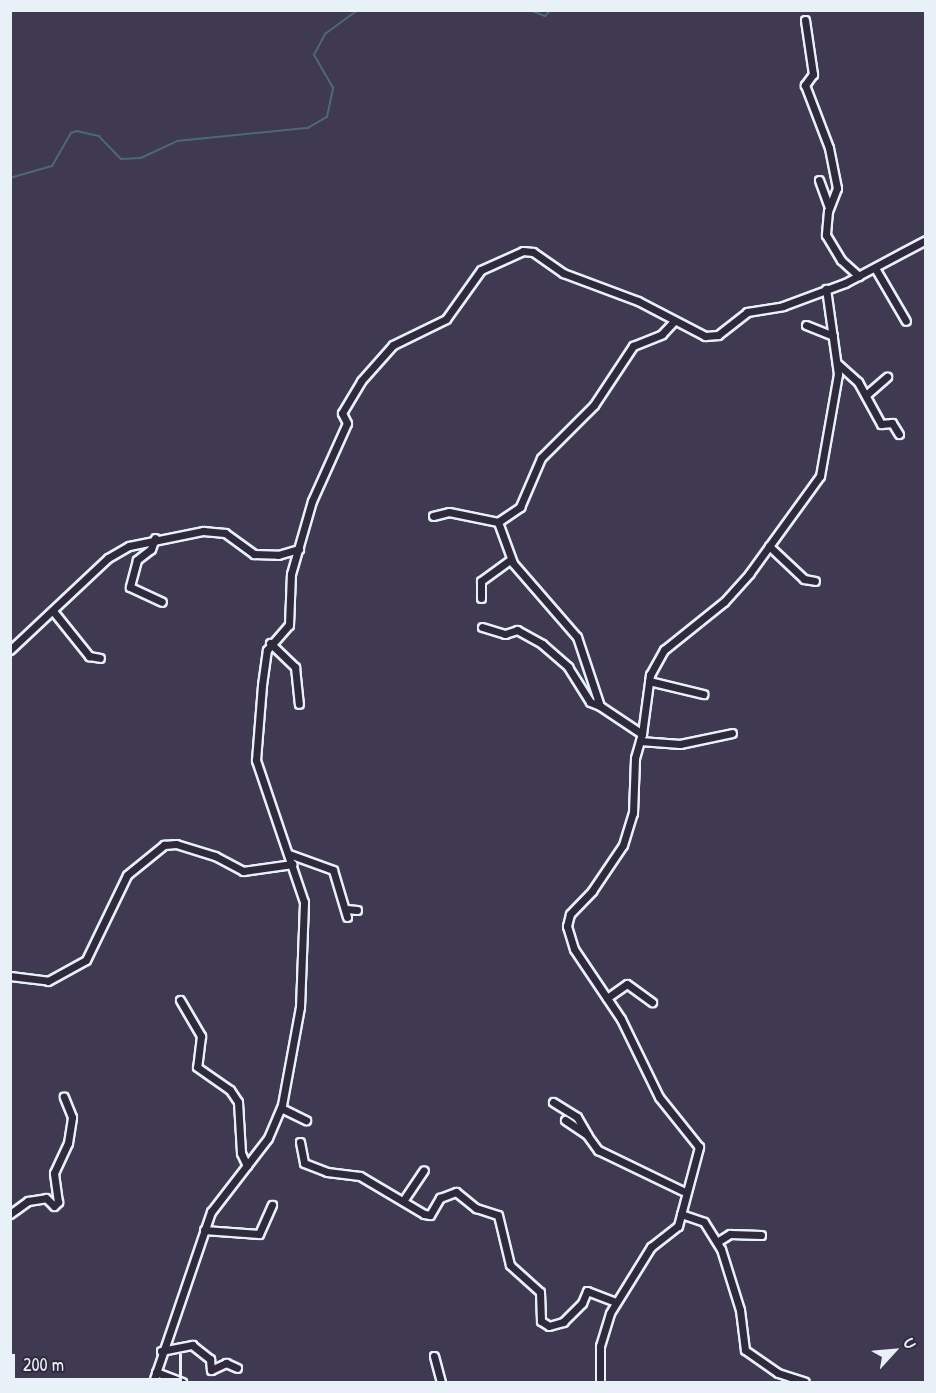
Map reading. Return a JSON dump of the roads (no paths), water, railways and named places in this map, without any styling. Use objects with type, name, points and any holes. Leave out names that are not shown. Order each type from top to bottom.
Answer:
[{"type":"street","points":[[805,20],[813,74],[805,86],[829,148],[837,188],[825,224],[829,242],[859,276]]},
{"type":"street","points":[[819,180],[830,207]]},
{"type":"street","points":[[153,1383],[161,1351],[193,1274],[204,1230],[217,1203],[278,1122],[281,1108],[302,984],[304,902],[256,760],[265,658],[270,644],[289,625],[291,574],[321,477],[347,423],[342,413],[361,381],[393,345],[446,319],[481,270],[529,250],[563,273],[638,301],[696,335],[718,335],[747,312],[785,305],[859,276],[926,240]]},
{"type":"street","points":[[875,268],[906,321]]},
{"type":"street","points":[[600,1383],[600,1346],[615,1302],[651,1247],[678,1226],[684,1191],[698,1155],[697,1142],[659,1097],[607,998],[574,949],[567,926],[570,914],[621,852],[633,813],[649,681],[664,650],[724,602],[769,546],[820,476],[838,364],[826,289]]},
{"type":"street","points":[[433,516],[449,512],[498,522],[520,507],[541,458],[594,405],[633,346],[662,334],[674,321]]},
{"type":"street","points":[[806,325],[833,336]]},
{"type":"street","points":[[838,364],[851,373],[881,423],[892,423],[899,434]]},
{"type":"street","points":[[866,395],[887,377]]},
{"type":"street","points":[[498,522],[512,559],[577,637],[600,706]]},
{"type":"street","points":[[10,650],[108,558],[155,538],[203,531],[229,536],[254,554],[278,555],[299,549]]},
{"type":"street","points":[[155,538],[151,549],[137,560],[130,587],[162,602]]},
{"type":"street","points":[[769,546],[804,579],[815,581]]},
{"type":"street","points":[[481,598],[481,581],[512,559]]},
{"type":"street","points":[[53,611],[89,656],[100,658]]},
{"type":"street","points":[[482,627],[505,634],[517,630],[542,644],[568,667],[590,702],[600,706],[641,738],[680,744],[732,733]]},
{"type":"street","points":[[270,644],[295,668],[299,704]]},
{"type":"street","points":[[649,681],[703,694]]},
{"type":"street","points":[[10,976],[51,980],[87,958],[100,922],[127,875],[164,845],[176,844],[215,856],[243,871],[292,864]]},
{"type":"street","points":[[289,854],[333,870],[346,913],[357,910]]},
{"type":"street","points":[[607,998],[627,984],[652,1002]]},
{"type":"street","points":[[180,1000],[201,1036],[197,1067],[230,1090],[238,1102],[242,1153],[247,1166]]},
{"type":"street","points":[[10,1214],[28,1201],[46,1198],[54,1206],[58,1202],[54,1173],[68,1143],[72,1117],[64,1097]]},
{"type":"street","points":[[553,1102],[577,1117],[598,1150],[684,1191]]},
{"type":"street","points":[[281,1108],[306,1120]]},
{"type":"street","points":[[565,1120],[587,1135]]},
{"type":"street","points":[[300,1142],[304,1163],[327,1172],[360,1176],[430,1215],[440,1198],[456,1192],[476,1208],[498,1215],[510,1265],[540,1292],[541,1321],[549,1326],[563,1322],[582,1303],[586,1291],[615,1302]]},
{"type":"street","points":[[403,1201],[424,1170]]},
{"type":"street","points":[[204,1230],[259,1234],[272,1205]]},
{"type":"street","points":[[681,1214],[704,1222],[717,1242],[740,1310],[745,1350],[778,1373],[805,1383]]},
{"type":"street","points":[[717,1242],[730,1234],[761,1235]]},
{"type":"street","points":[[161,1351],[192,1345],[210,1359],[211,1370],[226,1363],[237,1368]]},
{"type":"street","points":[[434,1356],[441,1383]]},
{"type":"street","points":[[156,1372],[182,1383]]},
{"type":"street","points":[[778,1373],[778,1383]]},
{"type":"waterway","points":[[10,178],[52,166],[71,133],[77,131],[99,136],[121,159],[141,158],[177,141],[308,128],[327,117],[333,88],[314,55],[325,34],[358,10]]},
{"type":"waterway","points":[[530,10],[545,16],[551,10]]}]
